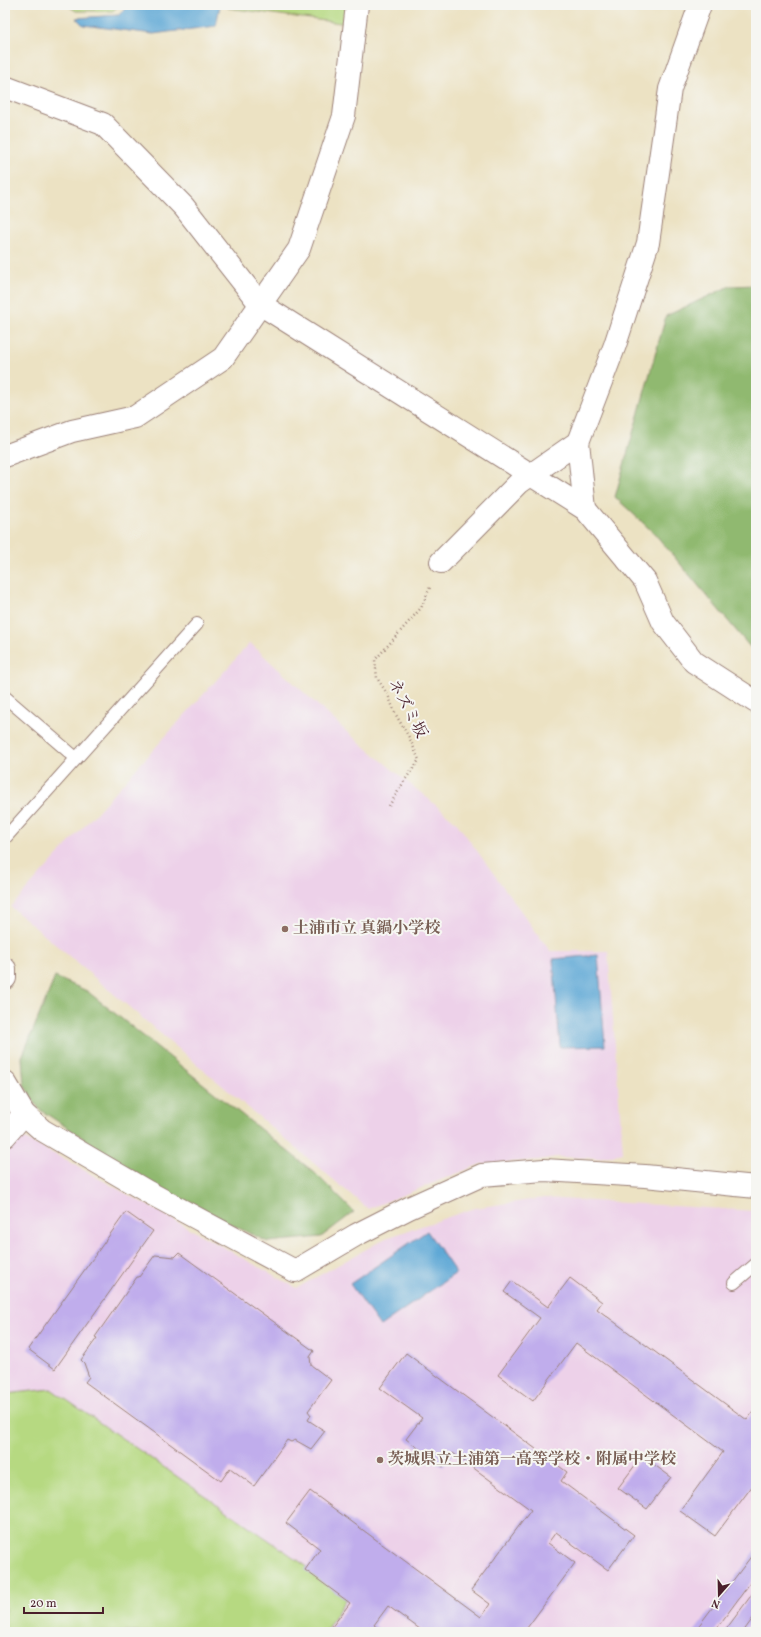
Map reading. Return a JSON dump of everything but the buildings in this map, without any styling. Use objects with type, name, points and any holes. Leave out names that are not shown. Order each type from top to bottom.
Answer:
[{"type":"street","points":[[5,456],[72,431],[135,417],[223,358],[299,249],[344,116],[357,5]]},
{"type":"street","points":[[585,509],[578,442],[615,345],[648,243],[670,89],[700,5]]},
{"type":"street","points":[[5,87],[103,124],[184,207],[260,304],[530,476],[585,509],[645,581],[663,622],[694,662],[756,702]]},
{"type":"street","points":[[442,562],[519,483],[578,442]]},
{"type":"street","points":[[5,969],[5,978]]},
{"type":"street","points":[[5,1082],[24,1114],[42,1130],[148,1192],[295,1271],[409,1208],[482,1175],[544,1170],[645,1176],[756,1187]]},
{"type":"street","points":[[5,1136],[24,1114]]},
{"type":"lane","points":[[5,838],[197,624]]},
{"type":"lane","points":[[5,697],[76,758]]},
{"type":"lane","points":[[734,1283],[756,1264]]},
{"type":"path","name":"ネズミ坂","points":[[389,806],[419,760],[410,739],[396,715],[388,695],[377,678],[376,660],[421,608],[442,562]]},
{"type":"shaded area","name":"土浦市立 真鍋小学校","points":[[250,643],[347,732],[456,822],[550,951],[608,951],[623,1153],[599,1158],[556,1157],[539,1160],[481,1164],[368,1209],[11,907]]},
{"type":"shaded area","name":"茨城県立土浦第一高等学校・附属中学校","points":[[19,1136],[60,1157],[297,1288],[386,1238],[475,1208],[544,1198],[756,1211],[756,1632],[5,1632],[5,1151]]},
{"type":"green space","points":[[67,5],[119,5],[113,11],[76,11]]},
{"type":"green space","points":[[228,5],[349,5],[348,24],[228,8]]},
{"type":"green space","points":[[756,285],[756,650],[750,647],[655,534],[615,497],[666,316],[730,286]]},
{"type":"green space","points":[[55,977],[87,991],[315,1173],[354,1212],[321,1237],[268,1242],[169,1195],[39,1109],[24,1085],[22,1057]]},
{"type":"green space","points":[[51,1389],[348,1595],[325,1632],[5,1632],[5,1394]]},
{"type":"water","points":[[128,5],[220,5],[216,26],[153,34],[83,25],[76,18],[119,15]]},
{"type":"water","points":[[598,955],[605,1046],[560,1047],[553,959]]},
{"type":"water","points":[[427,1231],[456,1273],[380,1326],[350,1284]]},
{"type":"place","name":"土浦市立 真鍋小学校","points":[[285,929]]},
{"type":"place","name":"茨城県立土浦第一高等学校・附属中学校","points":[[380,1460]]}]
